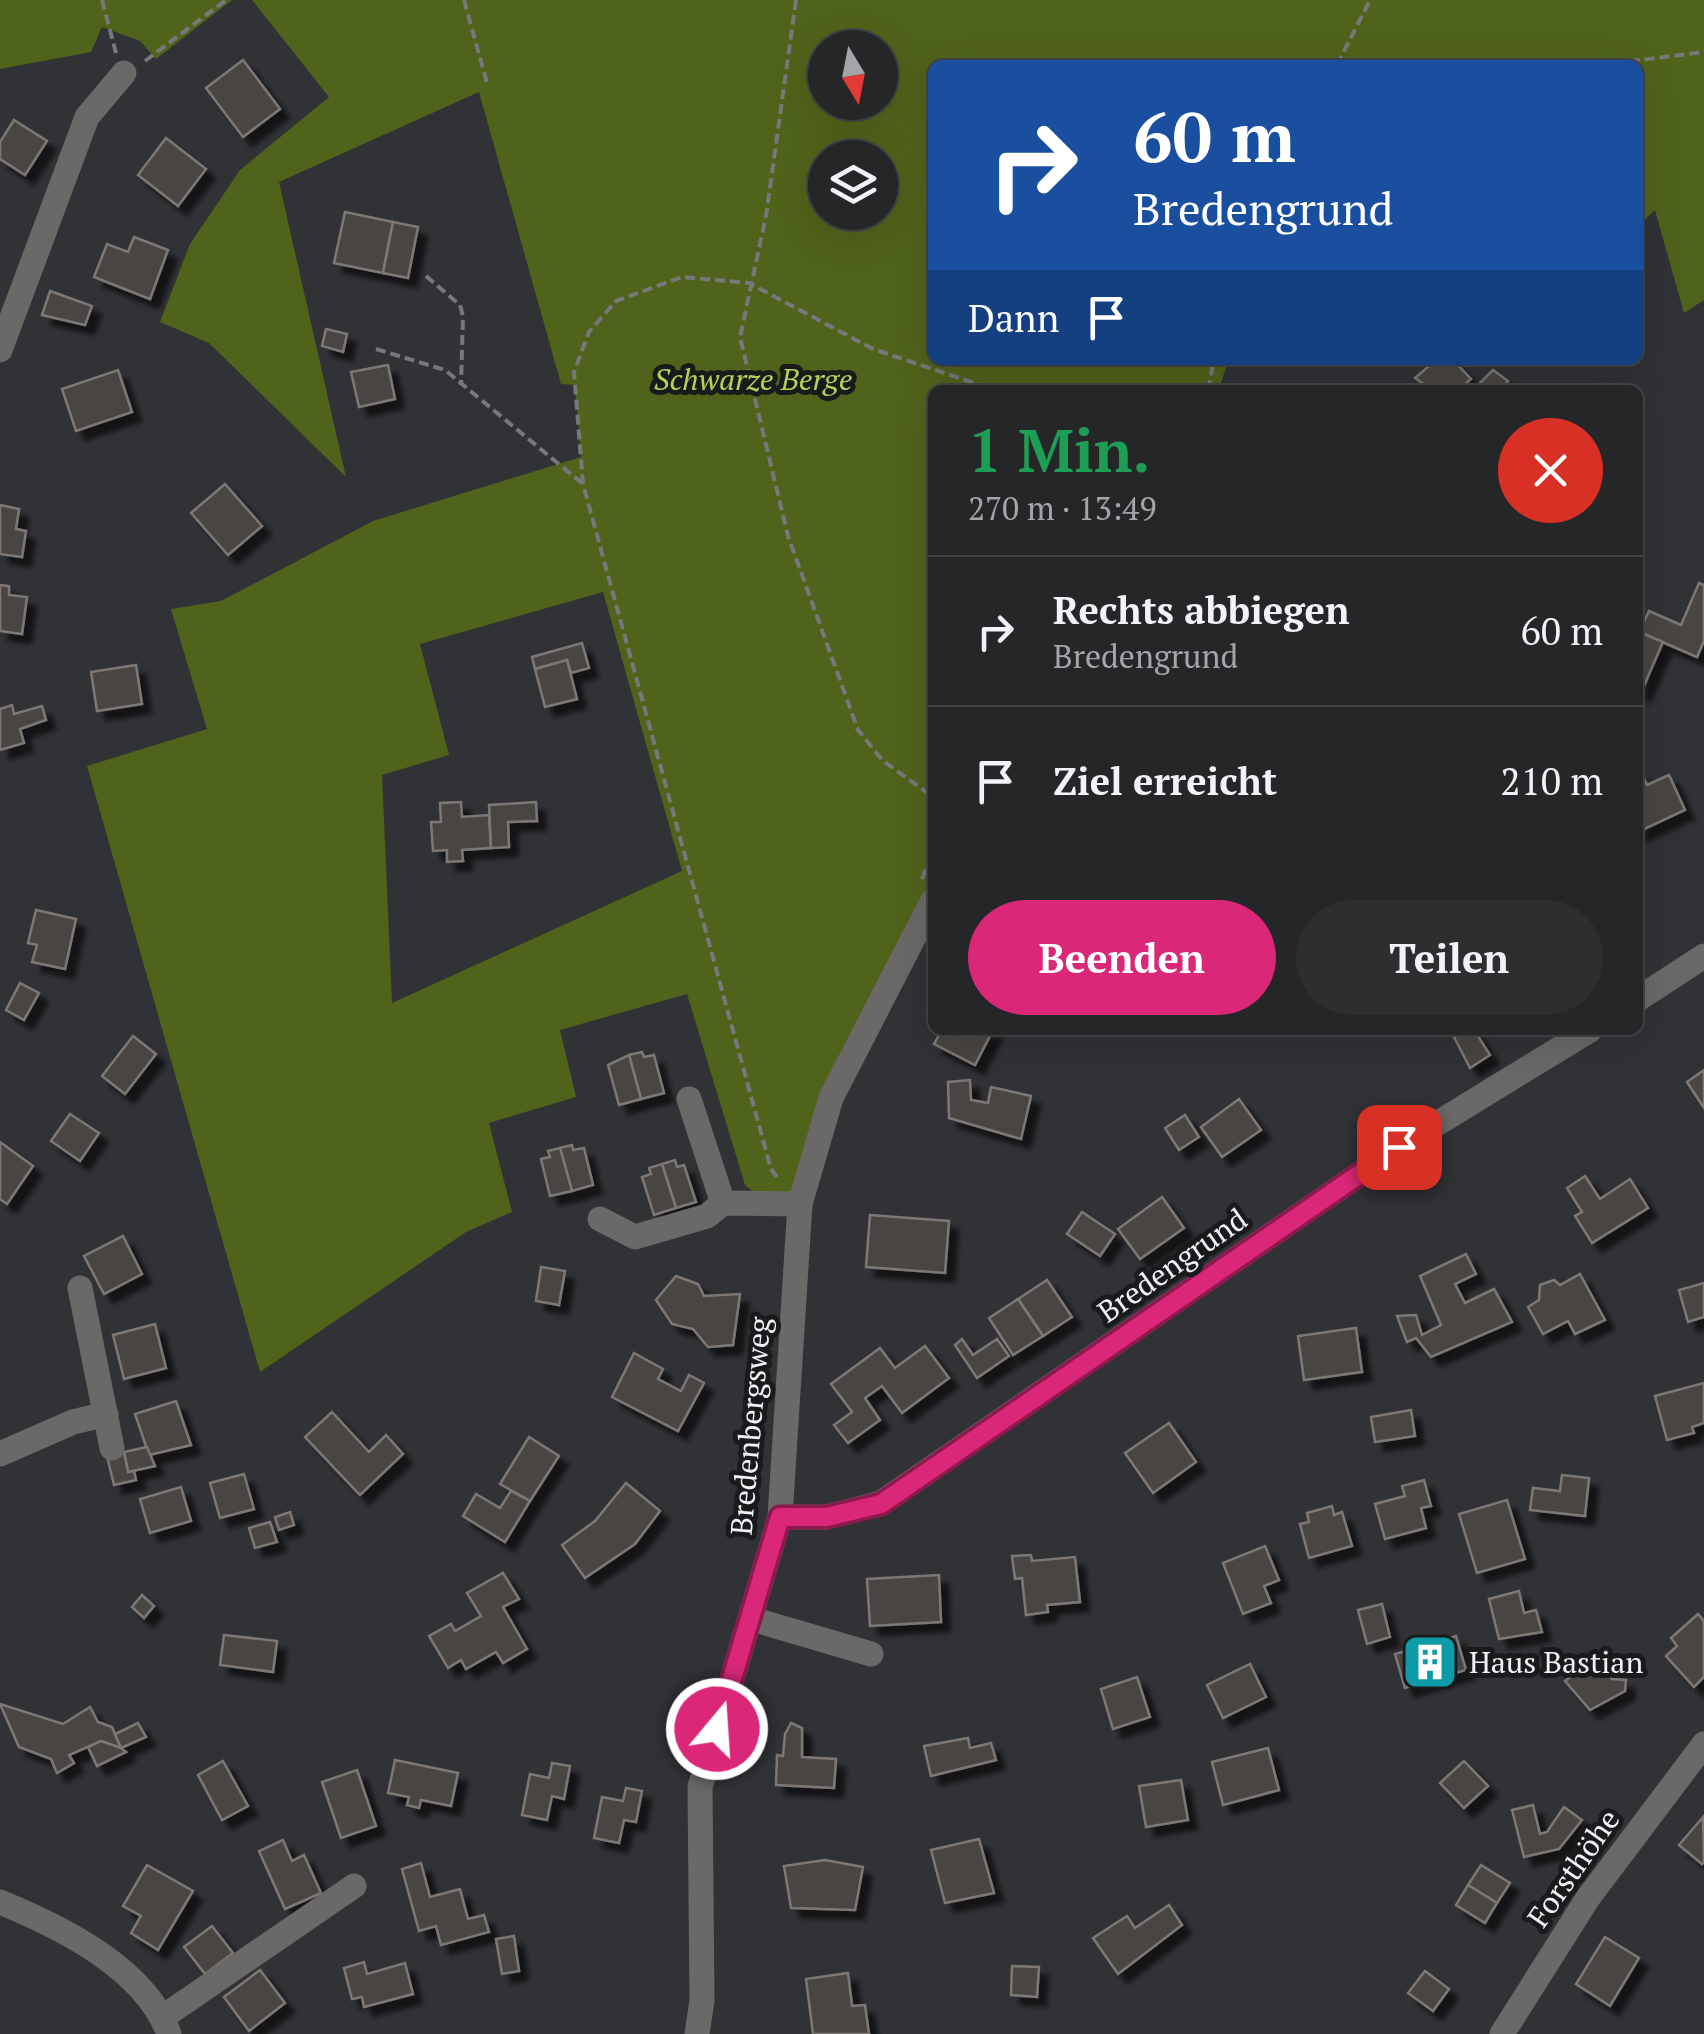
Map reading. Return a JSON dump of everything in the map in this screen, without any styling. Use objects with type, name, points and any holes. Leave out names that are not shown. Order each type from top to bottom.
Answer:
[{"type":"street","points":[[0,350],[86,117],[124,72]]},
{"type":"street","name":"Bredenbergsweg","points":[[697,2034],[702,2000],[700,1787],[780,1517],[800,1204],[831,1098],[928,910]]},
{"type":"street","points":[[1643,996],[1704,956]]},
{"type":"street","name":"Bredengrund","points":[[780,1517],[827,1517],[881,1504],[1399,1147],[1582,1035]]},
{"type":"street","points":[[688,1099],[722,1203]]},
{"type":"street","points":[[600,1218],[635,1237],[706,1216],[722,1203],[800,1204]]},
{"type":"street","points":[[80,1288],[112,1448]]},
{"type":"street","points":[[0,1454],[106,1414]]},
{"type":"street","points":[[752,1619],[870,1654]]},
{"type":"street","name":"Forsthöhe","points":[[1502,2034],[1588,1898],[1704,1744]]},
{"type":"street","points":[[0,1902],[92,1951],[136,1982],[166,2026],[354,1886]]},
{"type":"path","points":[[102,0],[110,41],[124,72],[226,0]]},
{"type":"path","points":[[464,0],[487,83]]},
{"type":"path","points":[[796,0],[766,216],[740,338],[801,580],[866,745],[928,793]]},
{"type":"path","points":[[1340,60],[1370,0]]},
{"type":"path","points":[[1640,60],[1704,52]]},
{"type":"path","points":[[426,276],[460,306],[461,385]]},
{"type":"path","points":[[800,1204],[770,1169],[583,484],[574,372],[588,332],[616,301],[682,277],[749,283],[874,349],[980,385]]},
{"type":"path","points":[[376,349],[445,370],[583,484]]},
{"type":"green space","points":[[0,0],[232,0],[156,59],[140,41],[102,27],[91,52],[0,69]]},
{"type":"green space","name":"Schwarze Berge","points":[[252,0],[1704,0],[1704,300],[1684,313],[1655,210],[1643,221],[1643,60],[928,60],[928,365],[1226,365],[1220,385],[928,385],[928,926],[831,1098],[800,1204],[768,1203],[745,1185],[687,994],[560,1030],[576,1097],[489,1123],[512,1212],[466,1232],[260,1372],[87,766],[207,729],[171,609],[221,601],[373,521],[581,457],[575,385],[561,384],[479,92],[279,182],[346,477],[209,343],[160,322],[190,244],[240,170],[329,97]],"holes":[[[603,592],[682,871],[392,1003],[382,775],[449,755],[420,644]]]},
{"type":"building","points":[[243,60],[280,109],[243,137],[206,88]]},
{"type":"building","points":[[14,120],[47,141],[25,175],[0,159],[0,142]]},
{"type":"building","points":[[166,138],[206,169],[178,206],[138,175]]},
{"type":"building","points":[[345,212],[393,222],[383,273],[334,263]]},
{"type":"building","points":[[393,222],[418,227],[408,278],[383,273]]},
{"type":"building","points":[[134,237],[168,250],[150,299],[94,277],[107,244],[128,252]]},
{"type":"building","points":[[50,291],[92,306],[85,325],[42,315]]},
{"type":"building","points":[[326,329],[347,334],[343,352],[322,346]]},
{"type":"building","points":[[388,365],[395,399],[359,407],[351,372]]},
{"type":"building","points":[[1430,365],[1458,365],[1471,379],[1464,385],[1425,385],[1415,378]]},
{"type":"building","points":[[118,370],[132,412],[76,431],[62,389]]},
{"type":"building","points":[[1493,370],[1508,381],[1505,385],[1478,385]]},
{"type":"building","points":[[225,484],[262,526],[228,555],[191,513]]},
{"type":"building","points":[[0,505],[19,509],[16,529],[26,531],[22,557],[0,554]]},
{"type":"building","points":[[1699,583],[1704,585],[1704,641],[1697,657],[1643,634],[1649,611],[1681,625]]},
{"type":"building","points":[[0,585],[9,586],[9,595],[27,597],[22,634],[0,631]]},
{"type":"building","points":[[1643,634],[1663,642],[1643,688]]},
{"type":"building","points":[[582,643],[589,668],[571,673],[567,660],[535,669],[532,657]]},
{"type":"building","points":[[567,660],[577,699],[545,707],[535,669]]},
{"type":"building","points":[[136,665],[142,704],[97,711],[91,672]]},
{"type":"building","points":[[12,705],[14,714],[42,706],[46,720],[20,729],[24,743],[0,750],[0,709]]},
{"type":"building","points":[[1669,775],[1685,810],[1643,830],[1643,776],[1647,785]]},
{"type":"building","points":[[461,802],[462,817],[489,815],[491,848],[462,850],[463,861],[447,862],[447,850],[433,851],[431,822],[441,822],[440,803]]},
{"type":"building","points":[[536,802],[537,821],[508,822],[509,847],[491,848],[489,805]]},
{"type":"building","points":[[36,910],[76,919],[65,969],[32,962],[37,945],[28,943]]},
{"type":"building","points":[[20,983],[39,993],[24,1020],[6,1010]]},
{"type":"building","points":[[939,1035],[990,1035],[975,1065],[934,1044]]},
{"type":"building","points":[[1477,1035],[1490,1055],[1470,1068],[1454,1037]]},
{"type":"building","points":[[133,1036],[156,1054],[125,1094],[102,1076]]},
{"type":"building","points":[[642,1052],[644,1057],[654,1055],[664,1093],[641,1099],[629,1055]]},
{"type":"building","points":[[629,1055],[641,1099],[619,1105],[608,1065]]},
{"type":"building","points":[[1704,1070],[1704,1108],[1687,1082]]},
{"type":"building","points":[[970,1080],[971,1100],[988,1103],[991,1087],[1031,1096],[1021,1139],[949,1118],[948,1082]]},
{"type":"building","points":[[1239,1099],[1261,1130],[1222,1157],[1201,1127]]},
{"type":"building","points":[[70,1114],[99,1133],[80,1161],[51,1141]]},
{"type":"building","points":[[1185,1115],[1199,1137],[1179,1150],[1165,1128]]},
{"type":"building","points":[[0,1142],[33,1166],[7,1204],[0,1199]]},
{"type":"building","points":[[572,1145],[573,1150],[584,1148],[593,1185],[572,1191],[560,1148]]},
{"type":"building","points":[[560,1148],[572,1191],[550,1196],[541,1159],[550,1157],[548,1151]]},
{"type":"building","points":[[675,1160],[677,1167],[684,1165],[696,1202],[676,1208],[662,1164]]},
{"type":"building","points":[[662,1164],[676,1208],[654,1215],[642,1177],[651,1174],[649,1168]]},
{"type":"building","points":[[1585,1176],[1600,1199],[1630,1179],[1648,1208],[1592,1243],[1575,1216],[1582,1212],[1567,1188]]},
{"type":"building","points":[[1162,1197],[1184,1228],[1140,1259],[1118,1229]]},
{"type":"building","points":[[1082,1212],[1115,1234],[1100,1256],[1067,1234]]},
{"type":"building","points":[[870,1215],[949,1221],[945,1273],[866,1267]]},
{"type":"building","points":[[123,1236],[142,1274],[104,1294],[84,1256]]},
{"type":"building","points":[[1466,1254],[1476,1274],[1455,1284],[1465,1303],[1494,1289],[1512,1322],[1431,1357],[1416,1338],[1407,1342],[1397,1316],[1416,1315],[1422,1335],[1441,1325],[1420,1276]]},
{"type":"building","points":[[541,1267],[565,1271],[559,1305],[536,1301]]},
{"type":"building","points":[[1580,1274],[1605,1320],[1575,1334],[1568,1321],[1543,1334],[1528,1307],[1539,1300],[1540,1285],[1554,1280],[1560,1285]]},
{"type":"building","points":[[676,1276],[698,1284],[704,1296],[740,1294],[733,1345],[708,1347],[693,1329],[672,1324],[656,1300]]},
{"type":"building","points":[[1047,1280],[1072,1317],[1043,1336],[1018,1299]]},
{"type":"building","points":[[1704,1283],[1704,1317],[1688,1322],[1679,1290]]},
{"type":"building","points":[[1018,1299],[1043,1336],[1013,1355],[989,1318]]},
{"type":"building","points":[[155,1324],[166,1368],[124,1379],[113,1335]]},
{"type":"building","points":[[1356,1328],[1362,1372],[1304,1380],[1298,1336]]},
{"type":"building","points":[[962,1339],[973,1355],[997,1339],[1009,1356],[977,1378],[955,1345]]},
{"type":"building","points":[[925,1346],[949,1378],[902,1413],[882,1386],[865,1398],[880,1420],[848,1443],[834,1425],[852,1412],[831,1384],[880,1348],[895,1368]]},
{"type":"building","points":[[634,1353],[663,1369],[658,1379],[681,1391],[689,1375],[704,1383],[678,1431],[612,1397]]},
{"type":"building","points":[[1704,1383],[1704,1423],[1692,1427],[1694,1433],[1667,1440],[1655,1396]]},
{"type":"building","points":[[176,1401],[191,1445],[149,1455],[135,1414]]},
{"type":"building","points":[[1411,1410],[1415,1436],[1375,1442],[1371,1417]]},
{"type":"building","points":[[332,1412],[369,1452],[386,1435],[403,1454],[360,1495],[305,1437]]},
{"type":"building","points":[[1169,1423],[1196,1462],[1153,1493],[1125,1453]]},
{"type":"building","points":[[529,1437],[559,1456],[530,1501],[500,1484]]},
{"type":"building","points":[[147,1447],[155,1466],[128,1472],[124,1452]]},
{"type":"building","points":[[124,1452],[128,1472],[134,1471],[136,1480],[114,1485],[107,1456]]},
{"type":"building","points":[[244,1474],[254,1509],[220,1518],[210,1483]]},
{"type":"building","points":[[1562,1475],[1589,1478],[1585,1516],[1530,1510],[1533,1488],[1560,1491]]},
{"type":"building","points":[[1424,1480],[1431,1506],[1421,1508],[1426,1528],[1385,1539],[1375,1504],[1405,1496],[1402,1486]]},
{"type":"building","points":[[626,1483],[660,1511],[635,1544],[585,1578],[562,1545],[595,1521]]},
{"type":"building","points":[[181,1487],[191,1521],[150,1533],[140,1499]]},
{"type":"building","points":[[511,1491],[530,1501],[505,1542],[463,1516],[476,1494],[500,1508]]},
{"type":"building","points":[[1507,1500],[1525,1559],[1477,1573],[1459,1514]]},
{"type":"building","points":[[1332,1506],[1334,1515],[1342,1512],[1352,1546],[1309,1558],[1300,1524],[1309,1522],[1307,1513]]},
{"type":"building","points":[[290,1512],[294,1525],[279,1530],[275,1517]]},
{"type":"building","points":[[270,1522],[277,1542],[255,1548],[249,1528]]},
{"type":"building","points":[[1265,1546],[1279,1580],[1264,1586],[1271,1603],[1243,1614],[1223,1563]]},
{"type":"building","points":[[1031,1555],[1032,1561],[1075,1557],[1080,1602],[1047,1605],[1048,1612],[1026,1615],[1022,1578],[1015,1579],[1012,1556]]},
{"type":"building","points":[[503,1573],[519,1599],[503,1607],[527,1649],[503,1663],[496,1652],[466,1669],[461,1660],[448,1668],[429,1636],[451,1624],[455,1631],[481,1616],[467,1593]]},
{"type":"building","points":[[939,1575],[941,1622],[870,1626],[867,1579]]},
{"type":"building","points":[[1519,1591],[1524,1613],[1536,1610],[1542,1632],[1499,1639],[1489,1599]]},
{"type":"building","points":[[142,1595],[154,1606],[144,1618],[132,1607]]},
{"type":"building","points":[[1382,1604],[1390,1637],[1367,1644],[1358,1610]]},
{"type":"building","points":[[1698,1614],[1704,1621],[1704,1677],[1694,1687],[1666,1656],[1677,1646],[1671,1638]]},
{"type":"building","points":[[224,1635],[277,1641],[273,1672],[220,1665]]},
{"type":"building","name":"Haus Bastian","points":[[1456,1636],[1466,1670],[1405,1688],[1395,1654]]},
{"type":"building","points":[[1594,1660],[1612,1679],[1626,1680],[1625,1691],[1590,1710],[1565,1681]]},
{"type":"building","points":[[1250,1664],[1266,1697],[1223,1718],[1207,1685]]},
{"type":"building","points":[[1137,1677],[1150,1717],[1113,1729],[1101,1689]]},
{"type":"building","points":[[0,1704],[63,1724],[90,1707],[98,1722],[112,1727],[121,1748],[101,1741],[69,1755],[74,1763],[57,1773],[51,1759],[19,1747]]},
{"type":"building","points":[[138,1723],[146,1737],[121,1748],[115,1734]]},
{"type":"building","points":[[791,1723],[802,1728],[802,1757],[836,1759],[834,1788],[776,1785],[777,1755],[783,1756],[785,1734]]},
{"type":"building","points":[[968,1738],[970,1748],[991,1743],[996,1760],[931,1776],[924,1746]]},
{"type":"building","points":[[101,1741],[126,1752],[97,1766],[88,1747]]},
{"type":"building","points":[[1268,1748],[1279,1790],[1223,1805],[1212,1762]]},
{"type":"building","points":[[395,1760],[458,1773],[451,1806],[421,1800],[419,1808],[407,1805],[409,1797],[388,1793]]},
{"type":"building","points":[[223,1761],[248,1806],[222,1820],[198,1775]]},
{"type":"building","points":[[1464,1761],[1488,1786],[1464,1808],[1440,1783]]},
{"type":"building","points":[[552,1763],[570,1766],[564,1799],[552,1796],[547,1820],[522,1815],[530,1774],[549,1778]]},
{"type":"building","points":[[357,1770],[376,1826],[341,1838],[322,1782]]},
{"type":"building","points":[[1181,1780],[1188,1820],[1146,1827],[1139,1786]]},
{"type":"building","points":[[626,1788],[642,1791],[636,1822],[624,1820],[619,1843],[594,1838],[602,1797],[623,1801]]},
{"type":"building","points":[[1533,1805],[1540,1834],[1547,1832],[1564,1807],[1582,1820],[1559,1849],[1524,1857],[1512,1810]]},
{"type":"building","points":[[1703,1817],[1704,1862],[1702,1864],[1679,1845]]},
{"type":"building","points":[[979,1839],[994,1893],[945,1903],[931,1850]]},
{"type":"building","points":[[283,1840],[292,1861],[304,1855],[321,1893],[285,1909],[259,1851]]},
{"type":"building","points":[[825,1860],[863,1867],[855,1910],[791,1908],[784,1866]]},
{"type":"building","points":[[421,1863],[430,1897],[460,1889],[468,1919],[484,1915],[489,1932],[441,1945],[436,1926],[419,1931],[402,1869]]},
{"type":"building","points":[[147,1865],[193,1891],[158,1950],[131,1933],[141,1916],[123,1906]]},
{"type":"building","points":[[1481,1865],[1510,1883],[1497,1903],[1468,1885]]},
{"type":"building","points":[[1468,1885],[1497,1903],[1485,1923],[1456,1905]]},
{"type":"building","points":[[1169,1905],[1182,1925],[1118,1974],[1093,1938],[1127,1916],[1135,1928]]},
{"type":"building","points":[[212,1926],[233,1953],[205,1974],[184,1947]]},
{"type":"building","points":[[514,1936],[519,1971],[502,1974],[496,1939]]},
{"type":"building","points":[[1605,1937],[1639,1958],[1610,2006],[1576,1984]]},
{"type":"building","points":[[364,1962],[367,1974],[405,1963],[413,1994],[364,2007],[362,1997],[352,1999],[344,1968]]},
{"type":"building","points":[[1012,1966],[1039,1967],[1037,1997],[1011,1995]]},
{"type":"building","points":[[260,1970],[285,2003],[249,2031],[224,1997]]},
{"type":"building","points":[[1425,1971],[1449,1989],[1433,2011],[1408,1993]]},
{"type":"building","points":[[848,1973],[852,2006],[865,2005],[869,2034],[813,2034],[806,1979]]},
{"type":"place","name":"Haus Bastian","points":[[1430,1662]]},
{"type":"route","points":[[717,1729],[780,1517],[827,1517],[881,1504],[1399,1147]]}]
